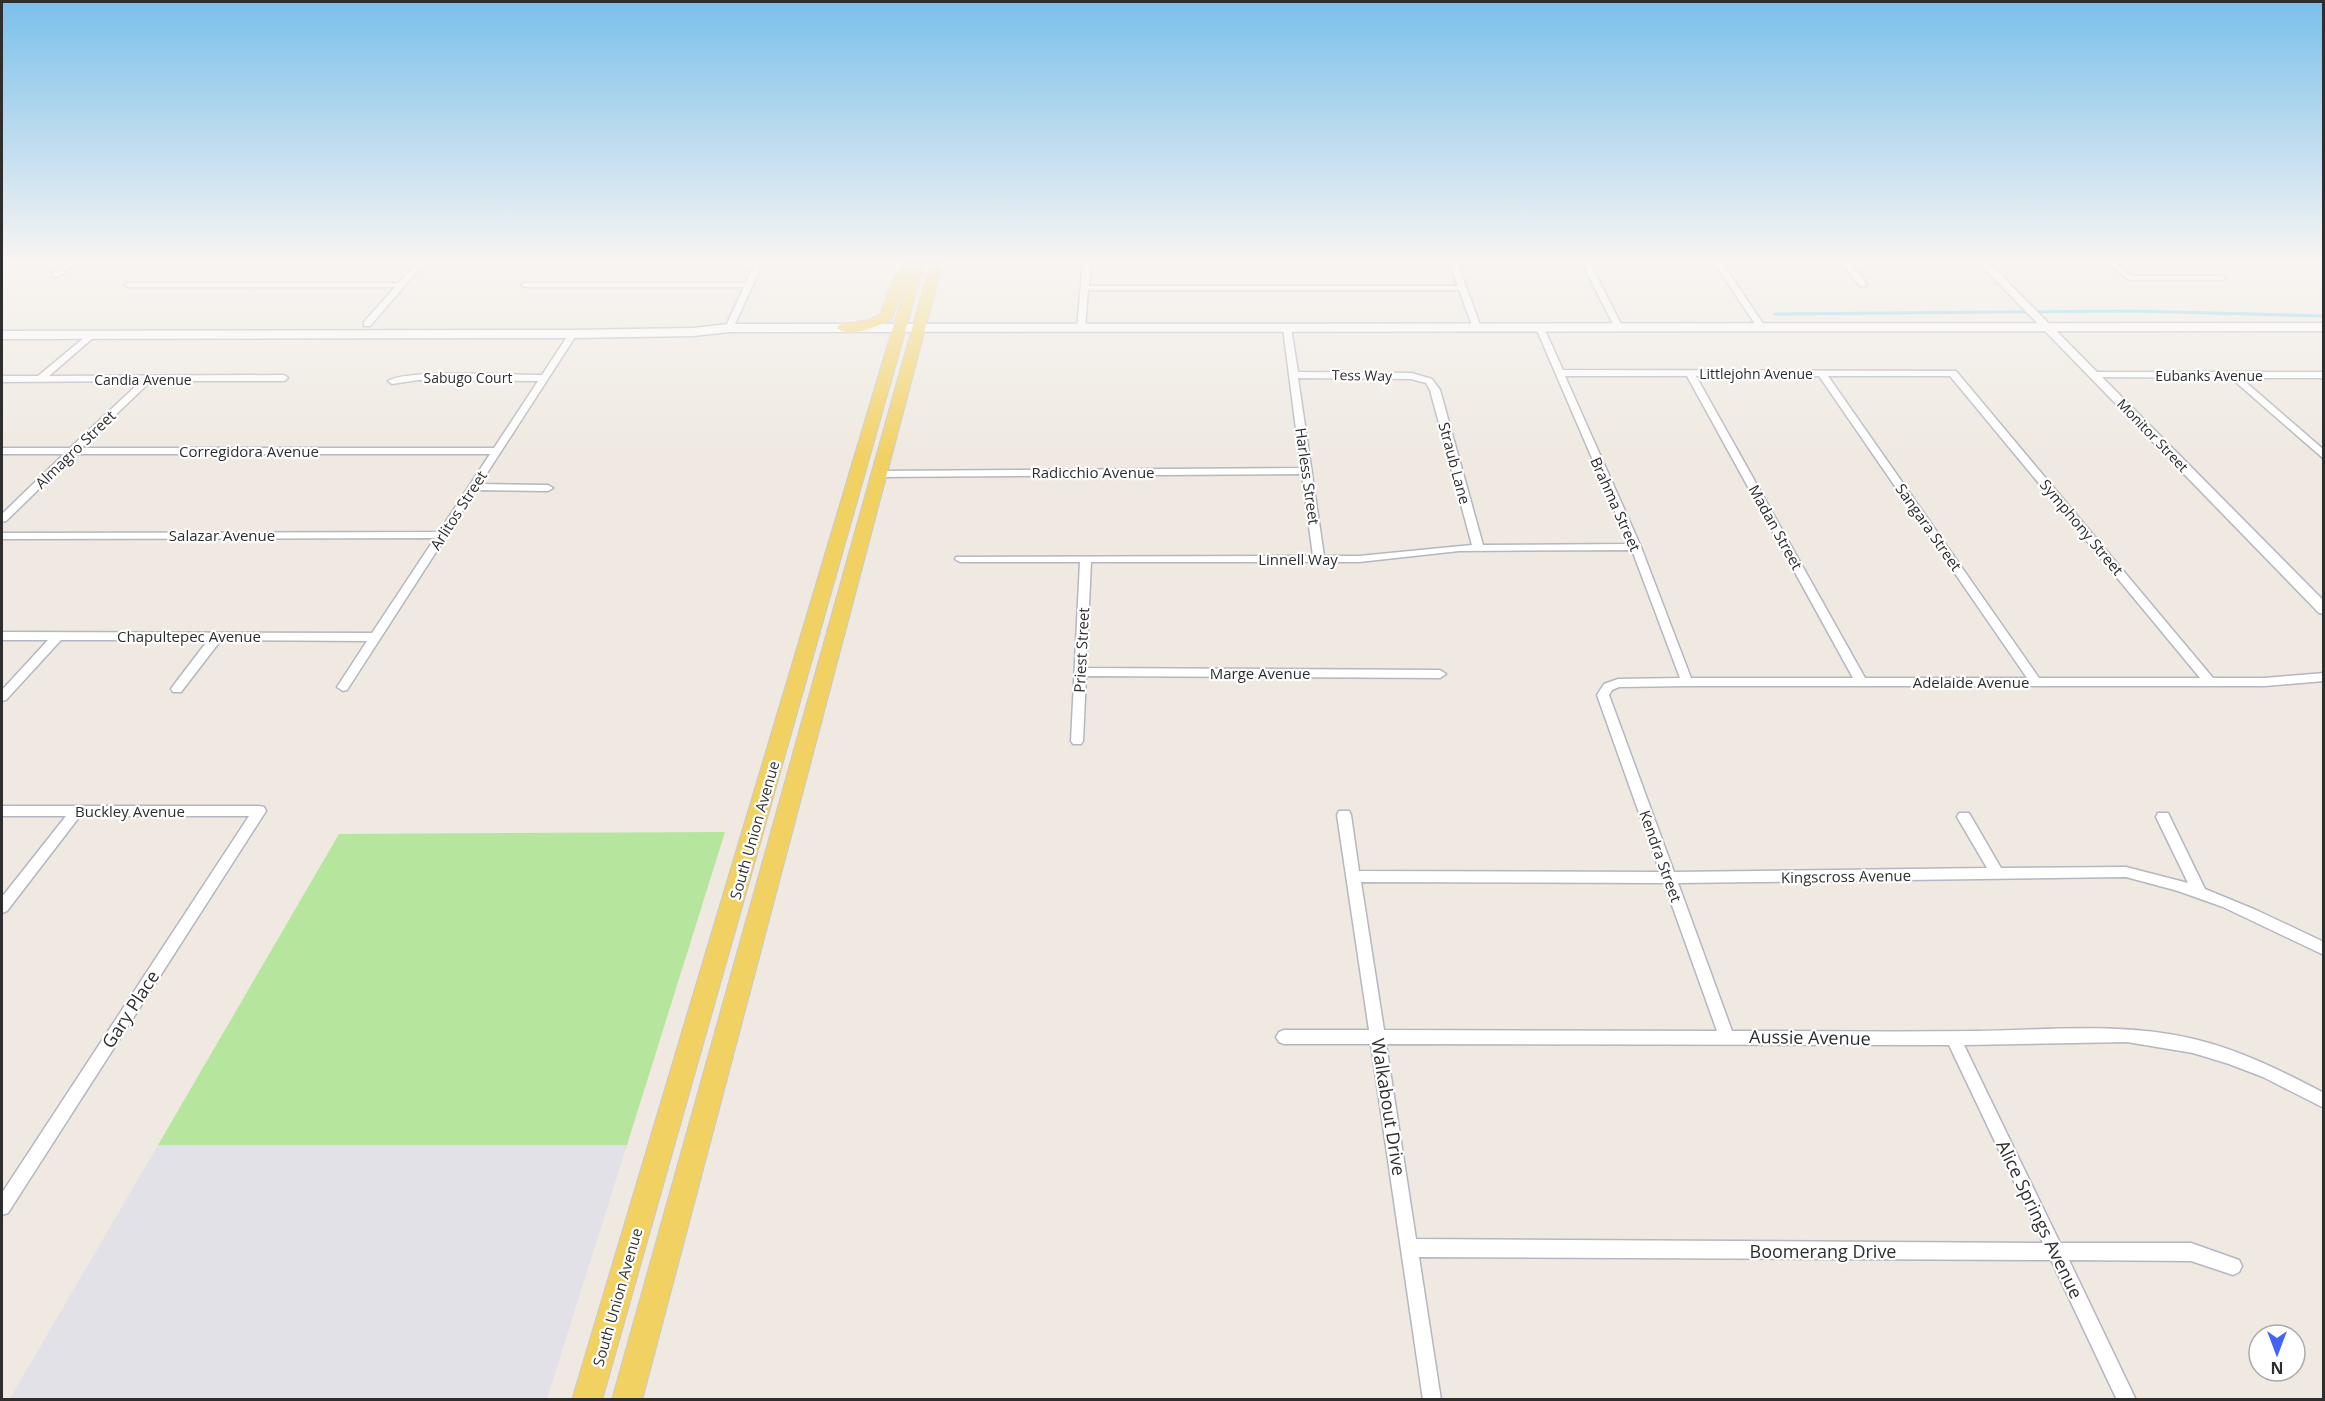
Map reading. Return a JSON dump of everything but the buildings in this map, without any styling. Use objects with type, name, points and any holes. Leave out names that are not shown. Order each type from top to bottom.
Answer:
[{"type":"main road","points":[[82,326],[573,334],[693,332],[729,328],[2324,327]]},
{"type":"main road","points":[[2,335],[91,335],[234,329],[351,329],[359,326]]},
{"type":"main road","points":[[573,334],[590,329],[682,326]]},
{"type":"main road","points":[[717,326],[729,328]]},
{"type":"main road","points":[[844,328],[852,326]]},
{"type":"main road","points":[[899,328],[908,332],[901,364],[905,385]]},
{"type":"main road","name":"South Union Avenue","points":[[587,1400],[899,328]]},
{"type":"main road","name":"South Union Avenue","points":[[627,1400],[798,765],[920,328]]},
{"type":"main road","points":[[798,765],[790,750],[810,676],[801,667]]},
{"type":"main road","points":[[765,792],[774,801],[754,878],[765,891]]},
{"type":"street","name":"Monitor Street","points":[[2047,327],[2324,610]]},
{"type":"street","points":[[1287,328],[1294,375]]},
{"type":"street","name":"Brahma Street","points":[[1540,328],[1636,547],[1687,682]]},
{"type":"street","name":"Arlitos Street","points":[[344,687],[573,334]]},
{"type":"street","points":[[40,379],[91,335]]},
{"type":"street","name":"Littlejohn Avenue","points":[[1559,373],[1953,373]]},
{"type":"street","name":"Madan Street","points":[[1690,373],[1861,682]]},
{"type":"street","name":"Sangara Street","points":[[1822,373],[2036,682]]},
{"type":"street","name":"Symphony Street","points":[[1953,373],[2210,682]]},
{"type":"street","name":"Tess Way","points":[[1294,375],[1412,376],[1429,381]]},
{"type":"street","name":"Harless Street","points":[[1294,375],[1319,559]]},
{"type":"street","name":"Eubanks Avenue","points":[[2094,375],[2324,375]]},
{"type":"street","points":[[2233,375],[2324,456]]},
{"type":"street","name":"Sabugo Court","points":[[392,381],[418,377],[544,378]]},
{"type":"street","name":"Candia Avenue","points":[[2,379],[284,378]]},
{"type":"street","name":"Almagro Street","points":[[2,519],[148,379]]},
{"type":"street","name":"Straub Lane","points":[[1429,381],[1435,390],[1478,547]]},
{"type":"street","name":"Corregidora Avenue","points":[[2,451],[496,452]]},
{"type":"street","name":"Radicchio Avenue","points":[[878,474],[1307,471]]},
{"type":"street","points":[[472,487],[548,488]]},
{"type":"street","name":"Salazar Avenue","points":[[2,536],[442,535]]},
{"type":"street","name":"Linnell Way","points":[[960,559],[1359,559],[1478,547],[1636,547]]},
{"type":"street","name":"Priest Street","points":[[1077,741],[1086,559]]},
{"type":"street","name":"Chapultepec Avenue","points":[[2,636],[376,637]]},
{"type":"street","points":[[2,697],[58,636]]},
{"type":"street","points":[[177,689],[218,636]]},
{"type":"street","name":"Marge Avenue","points":[[1080,672],[1440,674]]},
{"type":"street","name":"Adelaide Avenue","points":[[1618,683],[2265,682],[2324,677]]},
{"type":"street","name":"Kendra Street","points":[[1618,683],[1608,687],[1603,695],[1726,1036]]},
{"type":"street","name":"Buckley Avenue","points":[[2,811],[259,811]]},
{"type":"street","points":[[2,908],[77,811]]},
{"type":"street","name":"Gary Place","points":[[2,1207],[259,811]]},
{"type":"street","name":"Walkabout Drive","points":[[1344,815],[1411,1248],[1432,1400]]},
{"type":"street","points":[[1964,817],[1997,874]]},
{"type":"street","points":[[2163,817],[2198,890]]},
{"type":"street","name":"Kingscross Avenue","points":[[1353,876],[1670,878],[2126,872],[2198,890],[2243,908],[2324,949]]},
{"type":"street","name":"Aussie Avenue","points":[[1284,1037],[1953,1038],[2127,1035],[2161,1039],[2230,1057],[2268,1072],[2324,1101]]},
{"type":"street","name":"Alice Springs Avenue","points":[[1953,1038],[2127,1400]]},
{"type":"street","name":"Boomerang Drive","points":[[1411,1248],[2191,1252],[2234,1266]]},
{"type":"shaded area","points":[[158,1145],[627,1145],[547,1399],[9,1400]]},
{"type":"green space","points":[[725,832],[627,1145],[158,1145],[339,834]]}]
